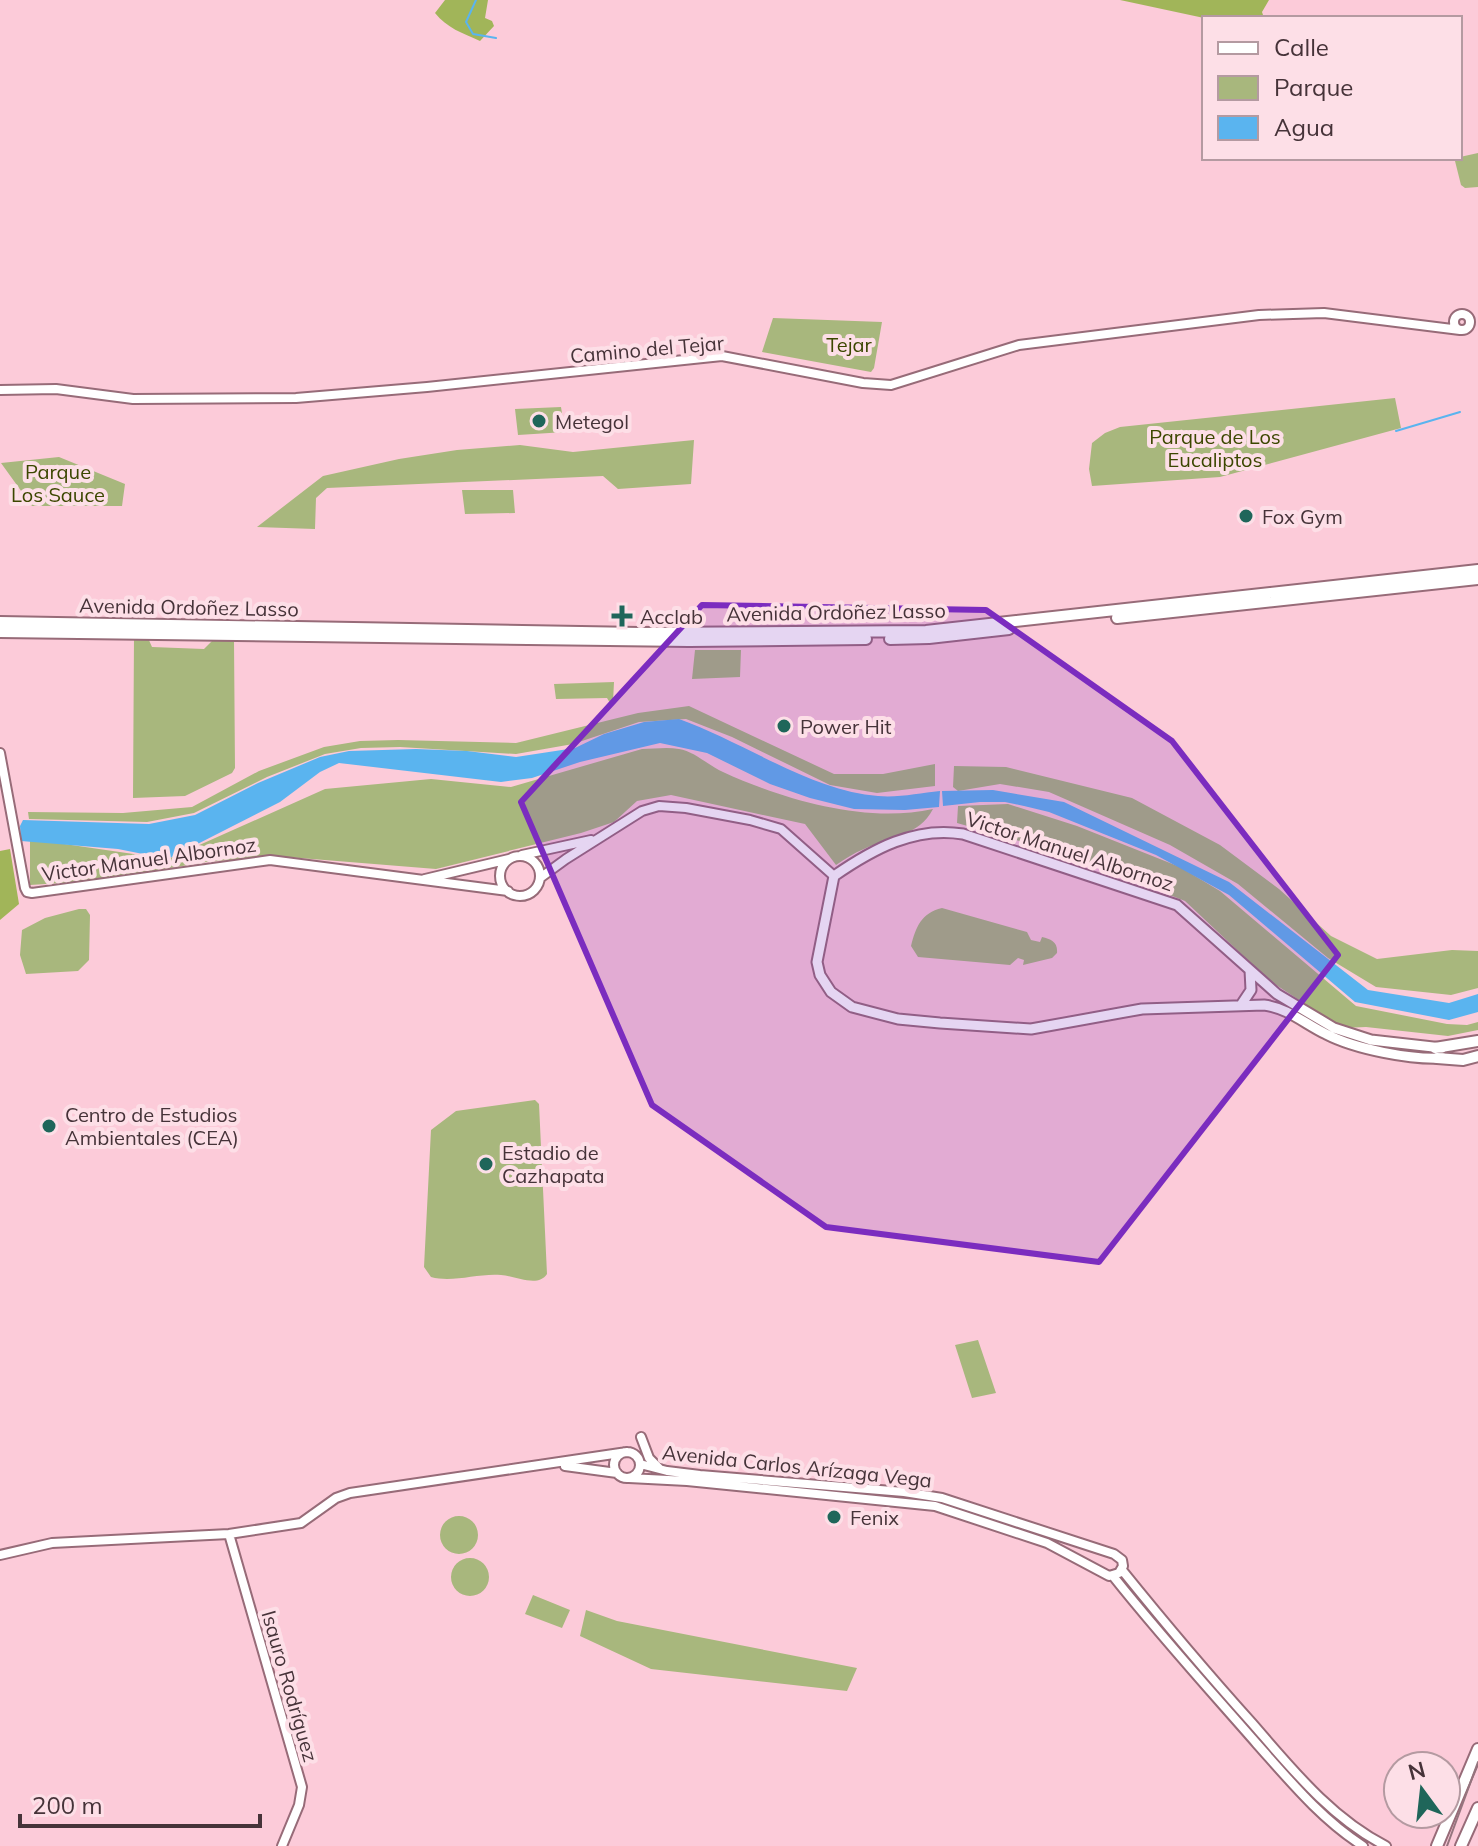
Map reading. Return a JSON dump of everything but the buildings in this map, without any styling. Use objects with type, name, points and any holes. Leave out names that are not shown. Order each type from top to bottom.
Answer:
[{"type":"main road","name":"Avenida Ordoñez Lasso","points":[[0,622],[639,633],[926,631],[1478,570]]},
{"type":"main road","name":"Avenida Ordoñez Lasso","points":[[0,632],[689,641],[929,638],[1478,579]]},
{"type":"main road","name":"Victor Manuel Albornoz","points":[[834,876],[874,850],[917,834],[941,830],[963,834],[1177,905],[1267,986],[1334,1028],[1350,1035],[1436,1053]]},
{"type":"main road","points":[[834,876],[817,962],[820,975],[831,992],[852,1007],[870,1013],[940,1023],[1031,1029],[1142,1009],[1253,1005],[1279,1007],[1345,1043],[1376,1051],[1436,1053],[1463,1060],[1478,1055]]},
{"type":"main road","points":[[1241,1005],[1251,990],[1250,970]]},
{"type":"main road","points":[[1253,1005],[1252,995],[1267,986]]},
{"type":"main road","points":[[1436,1053],[1478,1042]]},
{"type":"main road","points":[[1437,1846],[1478,1749]]},
{"type":"main road","points":[[1461,1846],[1478,1808]]},
{"type":"street","name":"Camino del Tejar","points":[[0,390],[56,389],[133,399],[296,398],[722,356],[874,385],[891,385],[1019,345],[1259,315],[1324,313],[1478,332]]},
{"type":"street","points":[[1469,319],[1468,326],[1461,330],[1454,325],[1454,320],[1462,314],[1478,325]]},
{"type":"street","name":"Camino del Tejar","points":[[1432,326],[1454,320]]},
{"type":"street","name":"Victor Manuel Albornoz","points":[[0,753],[27,892],[32,893],[270,860],[508,891],[518,895],[530,893],[540,878],[595,839],[651,808],[686,808],[781,829],[834,876]]},
{"type":"street","name":"Victor Manuel Albornoz","points":[[420,880],[595,839]]},
{"type":"street","points":[[508,891],[500,875],[505,863],[515,857],[535,862],[540,878]]},
{"type":"street","points":[[641,1437],[651,1461],[667,1471]]},
{"type":"street","points":[[617,1473],[615,1461],[627,1452]]},
{"type":"street","points":[[0,1555],[52,1543],[229,1534],[301,1523],[336,1498],[350,1493],[627,1452],[635,1455],[640,1464],[637,1473],[629,1478],[617,1473],[556,1464]]},
{"type":"street","name":"Avenida Carlos Arízaga Vega","points":[[640,1464],[667,1471],[942,1498],[1120,1557],[1122,1570],[1179,1642],[1304,1781],[1339,1816],[1386,1846]]},
{"type":"street","name":"Avenida Carlos Arízaga Vega","points":[[629,1478],[935,1506],[1047,1543],[1113,1576],[1171,1648],[1300,1792],[1330,1823],[1363,1846]]},
{"type":"street","name":"Isauro Rodríguez","points":[[229,1534],[302,1787],[299,1805],[282,1846]]},
{"type":"street","points":[[1113,1576],[1122,1570]]},
{"type":"highlighted area","points":[[702,605],[986,610],[1172,741],[1338,955],[1099,1262],[826,1227],[652,1105],[521,802]]},
{"type":"green space","points":[[445,0],[488,0],[485,18],[492,21],[494,26],[480,41],[455,30],[435,13]]},
{"type":"green space","points":[[1120,0],[1269,0],[1262,12],[1263,16],[1202,18]]},
{"type":"green space","points":[[1478,153],[1478,187],[1465,188],[1461,185],[1455,161],[1462,160],[1462,157]]},
{"type":"green space","name":"Tejar","points":[[773,318],[882,322],[874,368],[871,372],[762,352]]},
{"type":"green space","name":"Parque de Los Eucaliptos","points":[[1395,398],[1401,428],[1220,477],[1092,486],[1089,469],[1092,443],[1120,427]]},
{"type":"green space","name":"Metegol","points":[[561,407],[565,432],[518,435],[515,409]]},
{"type":"green space","points":[[694,440],[691,484],[618,489],[603,476],[327,488],[316,498],[315,529],[257,527],[323,476],[399,459],[520,445],[573,452]]},
{"type":"green space","name":"Parque Los Sauce","points":[[59,457],[125,484],[122,506],[32,506],[1,463]]},
{"type":"green space","points":[[462,490],[513,490],[515,513],[465,514]]},
{"type":"green space","points":[[134,637],[148,638],[152,647],[204,649],[212,641],[234,641],[235,768],[232,773],[185,796],[133,798]]},
{"type":"green space","points":[[695,650],[741,650],[740,677],[692,679]]},
{"type":"green space","points":[[614,682],[613,702],[610,703],[607,698],[556,699],[554,684]]},
{"type":"green space","points":[[689,706],[834,774],[883,774],[935,764],[935,786],[877,793],[830,785],[732,737],[686,719],[639,722],[573,744],[516,754],[400,747],[361,748],[325,754],[267,777],[194,813],[147,822],[29,819],[28,812],[123,813],[192,807],[259,771],[324,747],[360,741],[398,740],[516,743],[638,713]]},
{"type":"green space","points":[[642,749],[685,750],[747,782],[826,807],[880,813],[933,809],[912,830],[860,851],[836,865],[805,824],[671,795],[637,801],[614,822],[581,833],[436,869],[275,856],[206,862],[92,881],[30,885],[30,839],[168,859],[325,789],[431,779],[511,787]]},
{"type":"green space","points":[[954,766],[1006,767],[1132,798],[1220,845],[1279,889],[1331,936],[1377,959],[1452,950],[1478,951],[1478,988],[1451,995],[1376,987],[1328,958],[1238,884],[1170,845],[1049,792],[1000,784],[958,791],[953,787]]},
{"type":"green space","points":[[1008,804],[1077,826],[1180,867],[1220,891],[1356,1006],[1447,1024],[1478,1022],[1478,1030],[1448,1036],[1366,1027],[1342,1028],[1270,981],[1185,901],[1068,855],[957,823],[958,806]]},
{"type":"green space","points":[[10,849],[19,904],[0,920],[0,851]]},
{"type":"green space","points":[[942,908],[1027,932],[1031,940],[1040,942],[1042,937],[1048,939],[1055,944],[1057,953],[1052,958],[1023,965],[1024,960],[1018,958],[1010,965],[918,957],[911,946],[917,927],[929,913]]},
{"type":"green space","points":[[86,909],[90,915],[89,960],[78,971],[26,974],[20,955],[22,930],[45,918]]},
{"type":"green space","name":"Estadio de Cazhapata","points":[[535,1100],[539,1104],[547,1274],[532,1281],[501,1275],[448,1279],[431,1277],[424,1267],[431,1130],[456,1111]]},
{"type":"green space","points":[[978,1340],[996,1393],[972,1398],[955,1345]]},
{"type":"green space","points":[[459,1516],[472,1522],[478,1535],[472,1548],[459,1554],[446,1548],[440,1535],[446,1522]]},
{"type":"green space","points":[[470,1558],[484,1563],[489,1577],[484,1591],[470,1596],[456,1591],[451,1577],[456,1563]]},
{"type":"green space","points":[[533,1595],[570,1610],[562,1628],[525,1614]]},
{"type":"green space","points":[[586,1610],[617,1621],[857,1668],[847,1691],[651,1669],[580,1636]]},
{"type":"water","points":[[679,719],[803,776],[853,792],[893,796],[940,791],[939,807],[854,809],[770,784],[707,753],[660,743],[580,762],[532,778],[501,782],[339,763],[320,772],[280,802],[168,859],[118,849],[21,841],[20,826],[23,820],[149,824],[195,815],[258,783],[320,757],[349,751],[416,749],[516,757],[575,748],[604,734],[644,722]]},
{"type":"water","points":[[993,790],[1064,802],[1229,882],[1368,990],[1449,1003],[1478,994],[1478,1012],[1449,1020],[1355,1002],[1229,895],[1156,855],[1049,812],[1024,806],[980,802],[943,806],[942,791]]},
{"type":"waterway","points":[[476,0],[466,22],[473,34],[496,38]]},
{"type":"waterway","points":[[1396,431],[1460,412]]},
{"type":"tram line","points":[[1447,1846],[1478,1762]]},
{"type":"place","name":"Metegol","points":[[539,421]]},
{"type":"place","name":"Fox Gym","points":[[1246,516]]},
{"type":"place","name":"Acclab","points":[[622,616]]},
{"type":"place","name":"Power Hit","points":[[784,726]]},
{"type":"place","name":"Centro de Estudios Ambientales (CEA)","points":[[49,1126]]},
{"type":"place","name":"Estadio de Cazhapata","points":[[486,1164]]},
{"type":"place","name":"Fenix","points":[[834,1517]]}]
